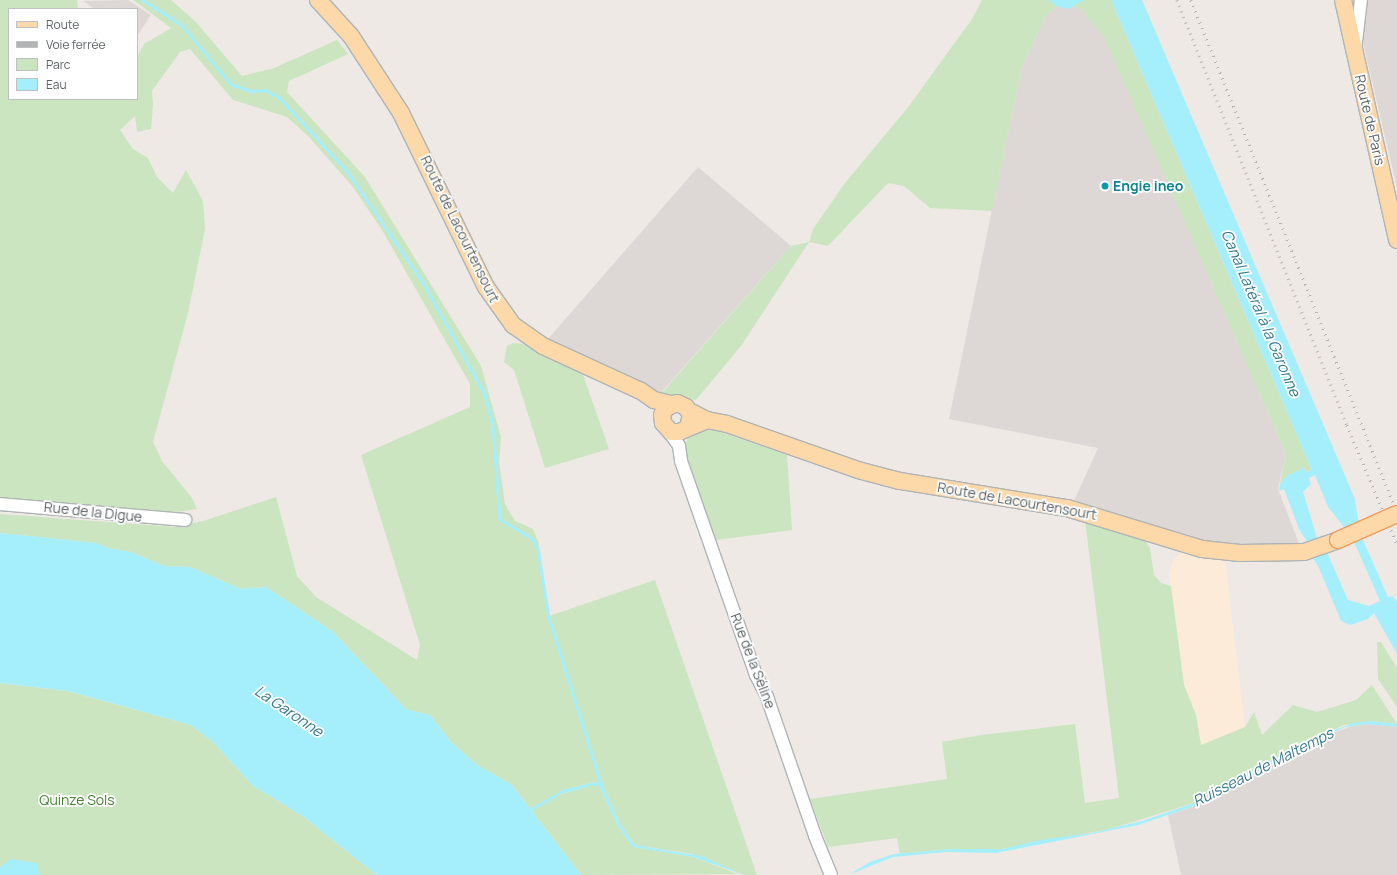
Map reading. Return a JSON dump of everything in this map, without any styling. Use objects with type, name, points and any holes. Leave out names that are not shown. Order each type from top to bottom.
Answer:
[{"type":"main road","name":"Route de Lacourtensourt","points":[[318,0],[350,36],[401,113],[486,287],[513,325],[543,346],[641,391],[654,400],[672,404],[682,404],[689,411],[707,420],[727,424],[858,470],[900,481],[1067,508],[1202,549],[1240,553],[1315,549],[1397,514]]},
{"type":"main road","name":"Route de Paris","points":[[1343,0],[1355,54],[1393,201],[1397,240]]},
{"type":"main road","points":[[654,400],[665,424],[675,432],[707,420]]},
{"type":"main road","points":[[665,424],[663,411],[672,404]]},
{"type":"main road","points":[[687,428],[691,419],[689,411]]},
{"type":"street","points":[[1355,54],[1361,0]]},
{"type":"street","name":"Rue de la Séline","points":[[665,424],[679,446],[681,461],[702,515],[756,675],[767,697],[815,836],[831,875]]},
{"type":"street","points":[[679,446],[687,428]]},
{"type":"street","name":"Rue de la Digue","points":[[0,504],[185,520]]},
{"type":"shaded area","points":[[128,0],[151,15],[138,34],[138,8],[94,8],[83,1]]},
{"type":"shaded area","points":[[1353,0],[1397,0],[1397,188]]},
{"type":"shaded area","points":[[1060,3],[1081,9],[1104,36],[1286,454],[1278,489],[1300,546],[1278,547],[1201,543],[1115,514],[1073,503],[1098,448],[949,419],[1021,69],[1045,17]]},
{"type":"shaded area","points":[[698,167],[791,246],[659,395],[547,340]]},
{"type":"shaded area","points":[[1183,552],[1225,560],[1245,727],[1200,746],[1196,715],[1184,685],[1169,574],[1173,560]]},
{"type":"shaded area","points":[[1368,724],[1397,727],[1397,875],[1181,875],[1168,815],[1200,804],[1288,754],[1331,734],[1352,726]]},
{"type":"green space","points":[[0,0],[77,0],[78,8],[8,8],[8,100],[138,100],[138,55],[144,44],[171,28],[133,0],[171,0],[195,21],[242,76],[274,68],[337,40],[348,54],[289,81],[287,92],[365,177],[481,366],[501,437],[499,462],[505,504],[515,521],[533,529],[538,541],[549,616],[655,580],[757,875],[744,875],[692,854],[635,845],[620,824],[602,784],[595,782],[562,790],[555,796],[589,786],[599,786],[619,828],[633,847],[693,857],[738,874],[581,875],[511,784],[477,765],[450,741],[430,715],[406,709],[332,631],[266,587],[241,589],[190,567],[164,566],[131,552],[108,548],[96,543],[0,533],[0,514],[176,527],[203,521],[276,497],[297,576],[316,597],[417,660],[420,645],[361,455],[470,407],[470,384],[382,230],[353,187],[309,137],[287,117],[233,100],[190,49],[180,52],[152,91],[153,105],[151,129],[137,132],[135,116],[120,130],[133,149],[148,158],[157,177],[173,193],[186,170],[203,201],[205,229],[188,313],[153,442],[162,461],[192,498],[197,509],[176,512],[0,498]]},
{"type":"green space","points":[[982,0],[1111,0],[1312,470],[1306,472],[1304,468],[1288,475],[1280,484],[1286,454],[1104,37],[1081,9],[1060,3],[1045,17],[1021,69],[992,211],[930,208],[904,186],[888,183],[828,246],[809,242],[813,229],[845,183],[909,106],[972,19]]},
{"type":"green space","points":[[809,242],[741,346],[696,400],[660,395],[791,246]]},
{"type":"green space","points":[[513,343],[524,344],[582,372],[609,449],[545,468],[514,370],[504,362],[507,346]]},
{"type":"green space","points":[[712,429],[787,455],[792,530],[716,540],[687,458],[685,445],[689,436],[698,430]]},
{"type":"green space","points":[[1085,520],[1141,535],[1150,548],[1154,575],[1161,583],[1171,586],[1184,685],[1196,715],[1201,745],[1245,727],[1254,712],[1262,735],[1293,705],[1317,712],[1356,700],[1372,685],[1397,724],[1372,721],[1344,725],[1283,754],[1200,801],[1110,829],[990,851],[953,849],[900,854],[897,838],[828,847],[810,799],[947,779],[942,742],[981,735],[1075,724],[1085,803],[1119,798]]},
{"type":"green space","points":[[1377,642],[1381,642],[1397,668],[1397,707],[1378,679]]},
{"type":"green space","name":"Quinze Sols","points":[[0,683],[67,691],[191,725],[213,742],[253,786],[301,815],[377,875],[0,875]]},
{"type":"water","points":[[1049,0],[1084,0],[1069,9],[1056,6]]},
{"type":"water","name":"Canal Latéral à la Garonne","points":[[1111,0],[1142,0],[1355,499],[1360,533],[1388,597],[1393,596],[1397,602],[1397,654],[1374,613],[1368,619],[1350,625],[1341,621],[1319,568],[1313,558],[1315,554],[1299,529],[1284,489],[1279,491],[1280,484],[1288,475],[1304,468],[1306,472],[1312,470]],"holes":[[[1315,475],[1328,507],[1352,537],[1380,601],[1369,606],[1348,600],[1326,550],[1321,551],[1303,492],[1311,484],[1309,478]]]},
{"type":"water","name":"La Garonne","points":[[0,533],[96,543],[108,548],[131,552],[164,566],[190,567],[241,589],[266,587],[332,631],[406,709],[430,715],[450,741],[477,765],[511,784],[581,875],[377,875],[301,815],[253,786],[213,742],[191,725],[68,691],[0,683]]},
{"type":"water","points":[[1372,721],[1397,724],[1397,727],[1368,724],[1345,727],[1288,754],[1200,804],[1138,825],[996,853],[947,852],[893,857],[848,875],[870,862],[894,854],[953,849],[1002,849],[1040,840],[1092,833],[1142,821],[1200,801],[1283,754],[1329,732],[1353,723]]},
{"type":"water","points":[[595,782],[602,784],[620,824],[635,845],[701,856],[744,875],[693,857],[633,847],[619,828],[599,786],[589,786],[554,796],[562,790]]},
{"type":"water","points":[[10,859],[37,863],[39,875],[0,875],[0,867]]},
{"type":"waterway","points":[[143,0],[182,25],[231,84],[251,91],[265,90],[280,98],[348,172],[424,284],[485,394],[493,425],[500,519],[532,538],[538,548],[549,617],[602,786]]},
{"type":"waterway","name":"Ruisseau de Maltemps","points":[[529,810],[556,795]]},
{"type":"railway","points":[[1177,0],[1347,425],[1397,544]]},
{"type":"railway","points":[[1191,0],[1397,512]]},
{"type":"place","name":"Engie ineo","points":[[1105,186]]}]
